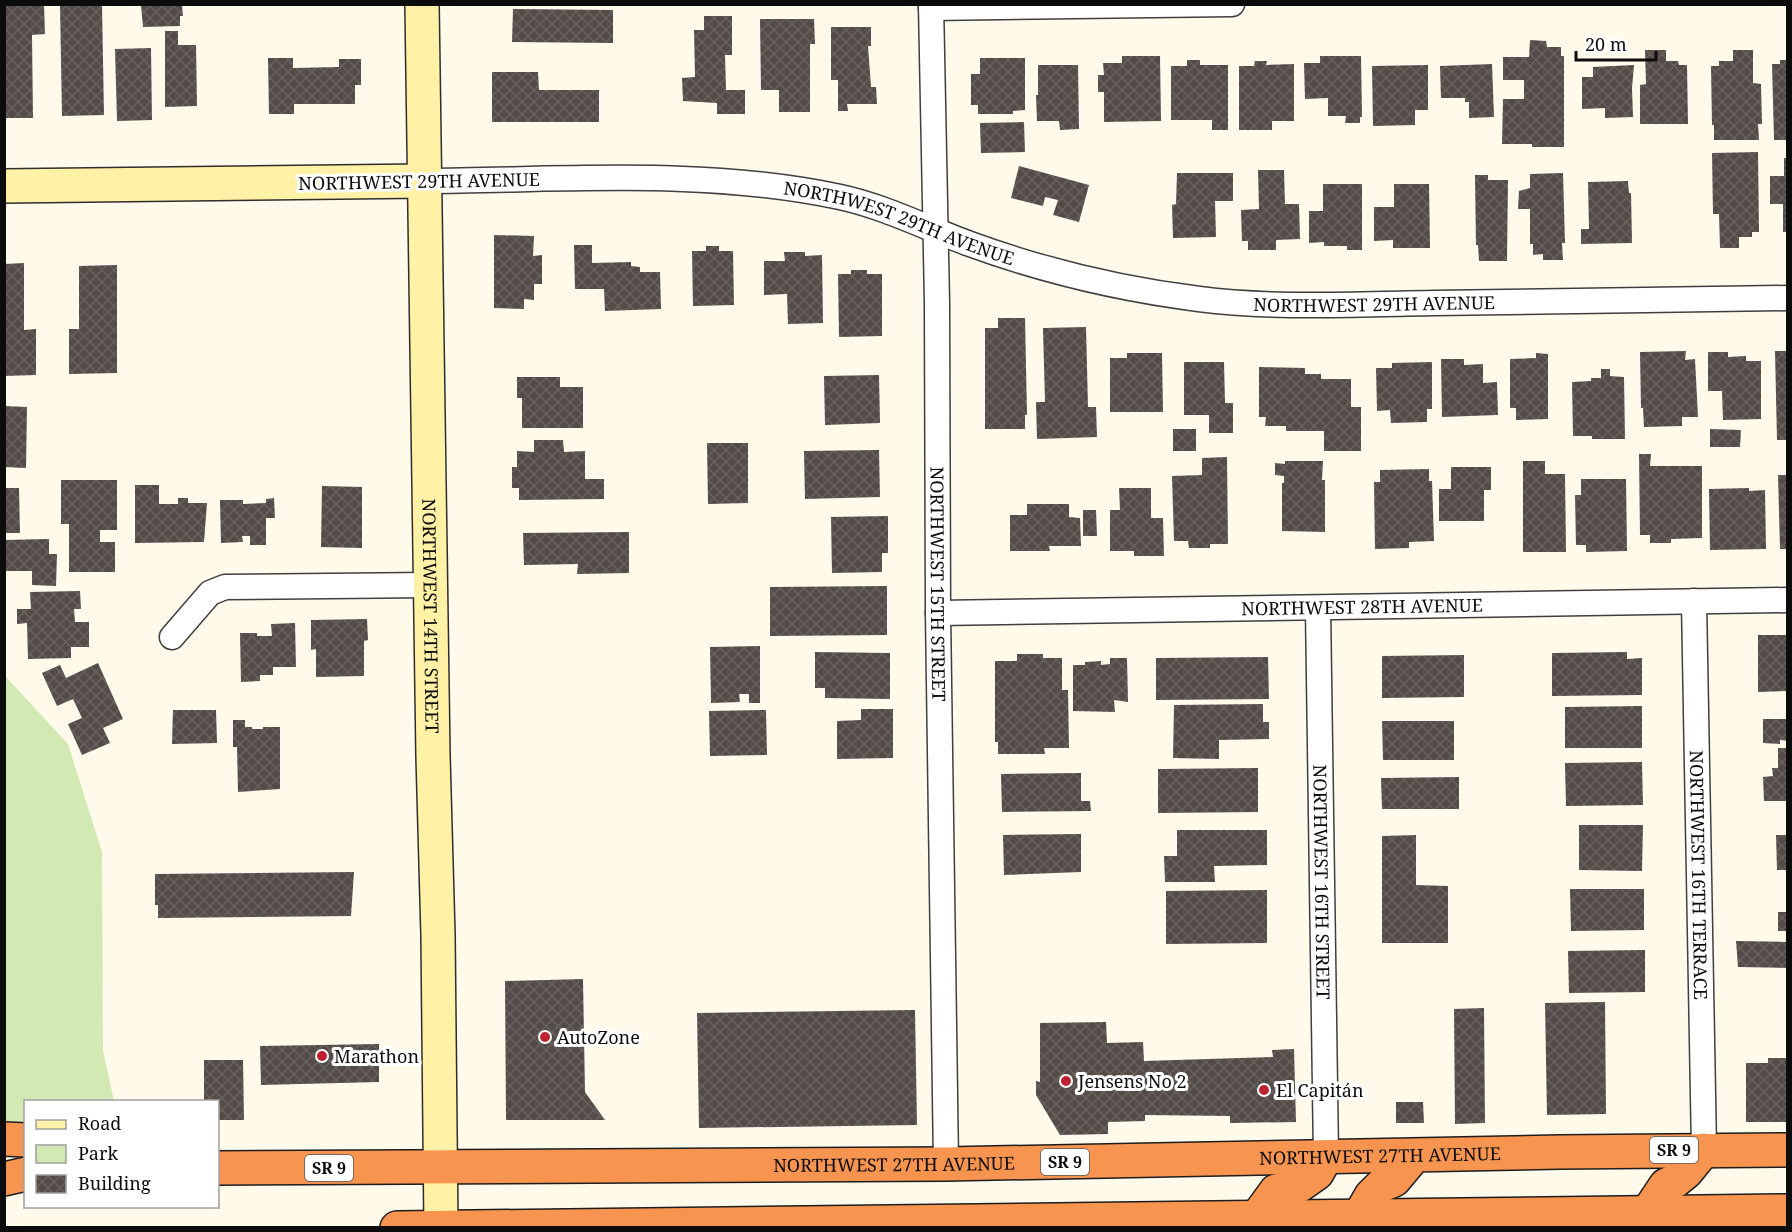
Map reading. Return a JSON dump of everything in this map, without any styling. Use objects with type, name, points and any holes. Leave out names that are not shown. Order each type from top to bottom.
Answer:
[{"type":"highway","points":[[4,1139],[24,1140]]},
{"type":"highway","name":"NORTHWEST 27TH AVENUE","points":[[219,1168],[946,1164],[1788,1149]]},
{"type":"highway","points":[[1647,1212],[1666,1185],[1676,1181],[1686,1172],[1704,1150]]},
{"type":"highway","points":[[1360,1215],[1371,1196],[1382,1185],[1394,1180],[1414,1156]]},
{"type":"highway","points":[[1257,1217],[1276,1191],[1300,1185],[1317,1173],[1326,1157]]},
{"type":"highway","points":[[4,1179],[24,1174]]},
{"type":"highway","points":[[397,1227],[1788,1211]]},
{"type":"street","name":"NORTHWEST 14TH STREET","points":[[422,4],[441,1227]]},
{"type":"street","points":[[931,6],[1232,4]]},
{"type":"street","name":"NORTHWEST 15TH STREET","points":[[931,6],[946,1164]]},
{"type":"street","name":"NORTHWEST 29TH AVENUE","points":[[4,186],[648,177],[710,179],[762,184],[862,202],[907,217],[976,246],[1092,281],[1231,303],[1346,304],[1788,298]]},
{"type":"street","points":[[172,637],[210,593],[225,587],[431,585]]},
{"type":"street","name":"NORTHWEST 28TH AVENUE","points":[[938,612],[1788,600]]},
{"type":"street","name":"NORTHWEST 16TH TERRACE","points":[[1694,601],[1704,1150]]},
{"type":"street","name":"NORTHWEST 16TH STREET","points":[[1318,608],[1326,1157]]},
{"type":"green space","points":[[5,676],[68,744],[102,852],[103,1051],[114,1100],[24,1100],[24,1122],[4,1122]]},
{"type":"building","points":[[4,4],[44,4],[45,34],[32,35],[33,118],[4,118]]},
{"type":"building","points":[[60,5],[102,5],[104,115],[62,116]]},
{"type":"building","points":[[141,5],[182,5],[183,16],[180,16],[180,26],[143,27]]},
{"type":"building","points":[[513,9],[613,10],[613,43],[512,42]]},
{"type":"building","points":[[704,16],[732,16],[732,55],[725,55],[726,90],[745,90],[745,114],[717,114],[717,103],[683,101],[682,78],[695,77],[694,30],[704,30]]},
{"type":"building","points":[[760,19],[814,19],[815,44],[810,44],[810,112],[779,112],[779,90],[761,90]]},
{"type":"building","points":[[831,27],[871,27],[871,46],[868,46],[871,87],[876,87],[877,104],[847,104],[848,111],[838,111],[838,80],[831,80]]},
{"type":"building","points":[[165,31],[178,31],[178,45],[196,45],[197,106],[165,107]]},
{"type":"building","points":[[1530,40],[1546,41],[1547,47],[1561,47],[1561,56],[1564,56],[1564,147],[1502,144],[1503,99],[1524,99],[1524,80],[1503,80],[1503,57],[1529,57]]},
{"type":"building","points":[[151,48],[152,120],[117,121],[115,49]]},
{"type":"building","points":[[1645,50],[1666,50],[1666,61],[1678,61],[1679,65],[1687,65],[1688,124],[1640,124],[1640,85],[1646,84]]},
{"type":"building","points":[[1733,50],[1753,50],[1753,83],[1761,84],[1762,124],[1758,124],[1759,140],[1714,140],[1711,66],[1719,66],[1719,61],[1733,61]]},
{"type":"building","points":[[1122,56],[1160,56],[1161,121],[1104,122],[1104,92],[1098,92],[1098,75],[1104,75],[1103,63],[1122,63]]},
{"type":"building","points":[[1320,56],[1361,56],[1362,117],[1360,117],[1360,123],[1345,123],[1346,116],[1328,116],[1328,98],[1305,99],[1304,63],[1320,63]]},
{"type":"building","points":[[268,58],[293,58],[293,68],[339,67],[339,59],[361,59],[361,85],[355,85],[355,104],[294,104],[294,114],[269,114]]},
{"type":"building","points":[[980,58],[1025,58],[1025,110],[1013,111],[1013,114],[978,114],[978,105],[971,105],[971,74],[980,74]]},
{"type":"building","points":[[1187,60],[1200,60],[1200,65],[1228,65],[1228,130],[1212,130],[1212,120],[1171,120],[1171,66],[1187,66]]},
{"type":"building","points":[[1780,60],[1788,60],[1788,140],[1774,140],[1772,64],[1780,64]]},
{"type":"building","points":[[1255,61],[1267,61],[1266,65],[1294,64],[1294,121],[1272,121],[1272,130],[1239,130],[1239,66],[1254,66]]},
{"type":"building","points":[[1492,64],[1494,117],[1469,118],[1469,102],[1465,102],[1465,98],[1441,98],[1440,66]]},
{"type":"building","points":[[1038,65],[1078,65],[1079,129],[1060,130],[1059,121],[1037,121]]},
{"type":"building","points":[[1428,65],[1428,110],[1415,110],[1415,125],[1373,126],[1372,66]]},
{"type":"building","points":[[1634,65],[1633,117],[1605,118],[1605,108],[1582,109],[1582,77],[1593,77],[1593,67]]},
{"type":"building","points":[[492,72],[538,72],[539,90],[599,90],[599,122],[492,122]]},
{"type":"building","points":[[1024,122],[1025,152],[981,153],[980,123]]},
{"type":"building","points":[[1758,152],[1759,232],[1752,232],[1752,237],[1739,237],[1739,248],[1720,248],[1719,214],[1713,214],[1712,153]]},
{"type":"building","points":[[1784,158],[1788,158],[1788,232],[1783,232],[1783,204],[1770,204],[1770,176],[1784,176]]},
{"type":"building","points":[[1019,166],[1089,185],[1079,222],[1053,215],[1058,200],[1045,197],[1043,206],[1011,198]]},
{"type":"building","points":[[1258,170],[1284,170],[1285,204],[1299,204],[1300,239],[1276,240],[1276,250],[1248,250],[1248,241],[1242,241],[1241,210],[1259,209]]},
{"type":"building","points":[[1177,173],[1233,173],[1233,201],[1215,201],[1216,237],[1173,238],[1172,205],[1176,204]]},
{"type":"building","points":[[1563,173],[1565,243],[1562,243],[1563,260],[1543,260],[1543,254],[1533,255],[1533,244],[1530,244],[1530,209],[1518,209],[1519,191],[1530,188],[1530,174]]},
{"type":"building","points":[[1475,175],[1488,175],[1488,180],[1508,180],[1507,261],[1479,261],[1478,245],[1476,245]]},
{"type":"building","points":[[1628,181],[1629,193],[1631,193],[1632,243],[1581,244],[1581,229],[1589,229],[1588,182]]},
{"type":"building","points":[[1323,184],[1362,184],[1362,250],[1347,250],[1347,246],[1324,246],[1324,242],[1309,243],[1309,211],[1323,211]]},
{"type":"building","points":[[1394,184],[1429,184],[1430,248],[1393,248],[1393,240],[1374,241],[1374,207],[1394,207]]},
{"type":"building","points":[[494,235],[534,236],[533,256],[542,255],[542,284],[534,284],[534,300],[524,299],[524,309],[494,308]]},
{"type":"building","points":[[574,245],[592,245],[592,263],[631,262],[631,266],[640,267],[640,272],[660,272],[661,309],[605,311],[604,289],[575,289]]},
{"type":"building","points":[[706,246],[719,246],[719,251],[733,251],[734,305],[693,306],[692,251],[706,251]]},
{"type":"building","points":[[784,252],[805,252],[805,256],[822,255],[823,323],[788,324],[787,294],[764,295],[764,261],[785,261]]},
{"type":"building","points":[[24,263],[24,330],[36,329],[36,375],[4,376],[4,264]]},
{"type":"building","points":[[117,265],[117,373],[69,374],[69,329],[79,329],[79,266]]},
{"type":"building","points":[[851,270],[867,270],[867,274],[882,274],[882,336],[839,337],[838,274],[851,274]]},
{"type":"building","points":[[998,318],[1025,318],[1027,415],[1025,415],[1025,429],[985,429],[985,328],[998,328]]},
{"type":"building","points":[[1086,327],[1088,407],[1096,407],[1097,437],[1037,439],[1036,402],[1045,402],[1043,328]]},
{"type":"building","points":[[1686,351],[1685,360],[1695,359],[1698,417],[1682,417],[1682,426],[1644,427],[1643,408],[1641,408],[1640,352]]},
{"type":"building","points":[[1775,351],[1788,351],[1788,440],[1777,440]]},
{"type":"building","points":[[1708,352],[1728,352],[1728,357],[1746,356],[1746,361],[1761,361],[1761,419],[1723,420],[1722,391],[1708,391]]},
{"type":"building","points":[[1127,353],[1162,353],[1163,412],[1110,412],[1110,358],[1127,358]]},
{"type":"building","points":[[1536,353],[1548,354],[1548,419],[1516,420],[1516,408],[1510,408],[1510,359],[1536,358]]},
{"type":"building","points":[[1441,359],[1464,359],[1464,365],[1483,364],[1483,383],[1497,382],[1498,415],[1442,417]]},
{"type":"building","points":[[1184,362],[1224,362],[1225,403],[1233,403],[1233,433],[1209,433],[1209,415],[1184,415]]},
{"type":"building","points":[[1432,362],[1432,409],[1427,409],[1427,422],[1391,423],[1390,410],[1377,411],[1376,368],[1392,368],[1392,363]]},
{"type":"building","points":[[1259,367],[1305,368],[1305,374],[1321,374],[1321,379],[1351,379],[1351,407],[1361,407],[1361,451],[1324,451],[1324,431],[1286,431],[1286,426],[1265,426],[1266,417],[1259,417]]},
{"type":"building","points":[[1601,369],[1610,369],[1610,376],[1624,377],[1625,439],[1592,439],[1592,436],[1573,436],[1572,382],[1601,378]]},
{"type":"building","points":[[879,375],[880,423],[825,425],[824,376]]},
{"type":"building","points":[[517,377],[560,377],[560,387],[583,387],[583,428],[522,428],[522,398],[517,398]]},
{"type":"building","points":[[4,406],[27,407],[26,468],[4,467]]},
{"type":"building","points":[[1173,429],[1196,429],[1196,451],[1173,451]]},
{"type":"building","points":[[1710,429],[1741,430],[1740,447],[1710,447]]},
{"type":"building","points":[[534,440],[563,440],[564,452],[585,451],[585,479],[604,479],[604,499],[519,500],[519,488],[512,488],[512,467],[517,467],[517,451],[534,452]]},
{"type":"building","points":[[707,443],[748,443],[748,503],[708,504]]},
{"type":"building","points":[[879,450],[880,497],[805,499],[804,451]]},
{"type":"building","points":[[1639,454],[1651,454],[1650,466],[1702,466],[1702,538],[1671,539],[1671,543],[1650,543],[1650,535],[1640,535]]},
{"type":"building","points":[[1227,457],[1228,544],[1210,544],[1210,548],[1189,548],[1188,541],[1174,541],[1172,476],[1202,475],[1202,458]]},
{"type":"building","points":[[1285,461],[1323,461],[1325,532],[1282,531],[1284,476],[1275,475],[1275,463],[1285,464]]},
{"type":"building","points":[[1523,461],[1545,461],[1545,474],[1565,474],[1566,552],[1523,552]]},
{"type":"building","points":[[1451,467],[1491,467],[1491,490],[1484,490],[1484,521],[1439,521],[1439,489],[1451,489]]},
{"type":"building","points":[[1429,469],[1429,481],[1432,481],[1434,541],[1409,542],[1409,548],[1375,549],[1374,482],[1380,482],[1380,470]]},
{"type":"building","points":[[1778,475],[1788,475],[1788,549],[1780,549]]},
{"type":"building","points":[[1581,479],[1626,479],[1627,551],[1586,552],[1586,545],[1576,545],[1575,495],[1581,495]]},
{"type":"building","points":[[61,480],[117,480],[117,530],[100,530],[100,542],[115,542],[115,572],[69,572],[69,524],[61,524]]},
{"type":"building","points":[[135,485],[159,485],[159,504],[178,504],[178,498],[188,498],[188,503],[207,503],[204,542],[135,543]]},
{"type":"building","points":[[322,486],[362,487],[362,548],[321,547]]},
{"type":"building","points":[[4,488],[19,488],[20,533],[4,533]]},
{"type":"building","points":[[1119,488],[1151,488],[1151,518],[1163,518],[1164,556],[1134,556],[1134,551],[1110,551],[1110,510],[1120,510]]},
{"type":"building","points":[[1749,488],[1749,491],[1765,490],[1766,549],[1710,550],[1709,489]]},
{"type":"building","points":[[274,498],[275,518],[266,518],[266,545],[250,545],[250,536],[242,536],[243,542],[221,543],[220,500],[243,500],[243,504],[266,503],[266,499]]},
{"type":"building","points":[[1027,504],[1069,504],[1069,517],[1080,518],[1081,546],[1049,546],[1050,551],[1010,551],[1010,515],[1027,515]]},
{"type":"building","points":[[1083,510],[1096,510],[1097,536],[1083,536]]},
{"type":"building","points":[[888,516],[888,553],[882,553],[882,572],[832,573],[831,517]]},
{"type":"building","points":[[629,532],[629,573],[577,574],[578,564],[524,565],[523,533]]},
{"type":"building","points":[[49,539],[49,554],[57,554],[56,586],[32,585],[32,571],[4,571],[4,540]]},
{"type":"building","points":[[887,586],[887,635],[770,636],[770,587]]},
{"type":"building","points":[[80,591],[81,609],[74,609],[75,622],[89,622],[89,647],[71,647],[71,658],[28,659],[27,623],[17,624],[17,609],[31,609],[30,592]]},
{"type":"building","points":[[367,619],[368,640],[364,641],[364,676],[316,677],[316,649],[311,650],[311,620]]},
{"type":"building","points":[[295,623],[296,667],[273,667],[273,675],[260,675],[260,681],[241,682],[240,633],[272,636],[271,624]]},
{"type":"building","points":[[1758,635],[1788,635],[1788,691],[1758,692]]},
{"type":"building","points":[[760,646],[760,703],[749,703],[749,694],[739,694],[740,702],[711,703],[710,647]]},
{"type":"building","points":[[815,652],[890,653],[890,699],[825,698],[825,688],[815,688]]},
{"type":"building","points":[[1627,652],[1627,659],[1642,658],[1642,695],[1552,696],[1552,653]]},
{"type":"building","points":[[1017,654],[1043,654],[1043,658],[1062,658],[1062,690],[1068,690],[1069,748],[1044,748],[1045,754],[998,754],[998,742],[995,742],[995,661],[1017,661]]},
{"type":"building","points":[[1464,655],[1464,697],[1382,698],[1382,656]]},
{"type":"building","points":[[1268,657],[1269,699],[1156,700],[1156,658]]},
{"type":"building","points":[[1110,658],[1127,658],[1128,702],[1114,700],[1115,712],[1073,711],[1073,665],[1101,661],[1101,665],[1110,664]]},
{"type":"building","points":[[98,663],[123,719],[103,728],[110,743],[82,755],[68,724],[82,718],[73,699],[57,706],[42,673],[60,665],[66,678]]},
{"type":"building","points":[[1263,704],[1263,722],[1269,722],[1269,739],[1219,740],[1219,759],[1173,758],[1174,705]]},
{"type":"building","points":[[1642,706],[1642,748],[1565,748],[1565,707]]},
{"type":"building","points":[[861,709],[893,709],[893,758],[837,759],[837,721],[861,720]]},
{"type":"building","points":[[173,710],[216,710],[217,743],[172,744]]},
{"type":"building","points":[[766,710],[767,755],[710,756],[709,711]]},
{"type":"building","points":[[1763,719],[1788,719],[1788,741],[1780,740],[1780,744],[1763,743]]},
{"type":"building","points":[[233,720],[245,720],[245,727],[252,727],[252,729],[280,727],[280,789],[238,792],[237,747],[233,747]]},
{"type":"building","points":[[1382,721],[1454,721],[1454,760],[1383,760]]},
{"type":"building","points":[[1778,748],[1788,748],[1788,801],[1764,801],[1763,777],[1773,776],[1772,768],[1778,768]]},
{"type":"building","points":[[1642,762],[1643,805],[1566,806],[1565,763]]},
{"type":"building","points":[[1258,768],[1258,812],[1158,813],[1158,769]]},
{"type":"building","points":[[1081,773],[1081,801],[1090,801],[1091,811],[1002,812],[1001,774]]},
{"type":"building","points":[[1459,777],[1459,809],[1382,809],[1381,778]]},
{"type":"building","points":[[1579,825],[1643,825],[1642,871],[1579,870]]},
{"type":"building","points":[[1177,830],[1267,830],[1267,865],[1214,866],[1215,882],[1165,882],[1164,856],[1177,856]]},
{"type":"building","points":[[1081,834],[1081,872],[1004,875],[1003,835]]},
{"type":"building","points":[[1416,835],[1416,885],[1448,886],[1448,943],[1382,943],[1382,836]]},
{"type":"building","points":[[1776,835],[1788,835],[1788,870],[1777,870]]},
{"type":"building","points":[[354,872],[351,916],[158,918],[158,905],[155,905],[155,874]]},
{"type":"building","points":[[1570,889],[1644,889],[1644,930],[1571,931]]},
{"type":"building","points":[[1267,890],[1267,943],[1166,944],[1166,891]]},
{"type":"building","points":[[1778,912],[1788,912],[1788,931],[1778,931]]},
{"type":"building","points":[[1736,941],[1788,942],[1788,968],[1738,967]]},
{"type":"building","points":[[1645,950],[1645,992],[1569,993],[1568,951]]},
{"type":"building","name":"AutoZone","points":[[583,979],[585,1092],[605,1120],[506,1120],[505,981]]},
{"type":"building","points":[[1605,1002],[1606,1114],[1547,1115],[1545,1003]]},
{"type":"building","points":[[1484,1008],[1485,1123],[1455,1124],[1454,1009]]},
{"type":"building","points":[[915,1010],[917,1125],[699,1128],[697,1013]]},
{"type":"building","points":[[1106,1022],[1107,1043],[1143,1042],[1144,1061],[1273,1057],[1272,1050],[1294,1049],[1296,1122],[1230,1123],[1230,1116],[1145,1115],[1145,1121],[1108,1122],[1108,1134],[1060,1135],[1036,1095],[1036,1081],[1040,1082],[1040,1023]]},
{"type":"building","name":"Marathon","points":[[379,1044],[379,1082],[261,1085],[260,1046]]},
{"type":"building","points":[[1768,1058],[1788,1058],[1788,1122],[1746,1122],[1746,1063],[1768,1063]]},
{"type":"building","points":[[204,1060],[243,1060],[244,1120],[219,1120],[219,1100],[204,1100]]},
{"type":"building","points":[[1396,1102],[1423,1102],[1424,1123],[1396,1123]]},
{"type":"place","name":"AutoZone","points":[[545,1037]]},
{"type":"place","name":"Marathon","points":[[322,1056]]},
{"type":"place","name":"Jensens No 2","points":[[1066,1081]]},
{"type":"place","name":"El Capitán","points":[[1264,1090]]}]
